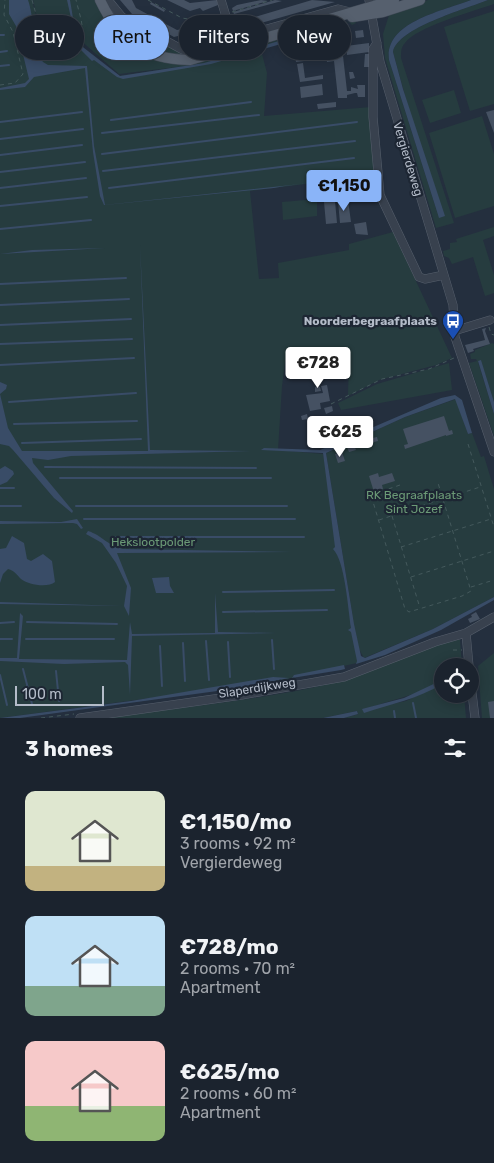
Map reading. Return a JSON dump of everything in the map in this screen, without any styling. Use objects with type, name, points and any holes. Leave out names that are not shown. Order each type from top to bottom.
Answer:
[{"type":"main road","points":[[100,0],[112,24],[129,41],[151,54],[174,59],[190,60],[278,35]]},
{"type":"main road","points":[[347,15],[394,0]]},
{"type":"main road","points":[[344,15],[371,7],[420,0]]},
{"type":"street","points":[[108,0],[122,18],[179,48]]},
{"type":"street","points":[[221,0],[225,14]]},
{"type":"street","name":"Vergierdeweg","points":[[371,7],[380,62],[405,151],[453,305],[454,330],[460,354],[494,452]]},
{"type":"street","points":[[268,29],[338,9],[350,12]]},
{"type":"street","name":"Vergierdeweg","points":[[377,43],[373,49],[373,117],[380,195],[419,277],[425,279],[444,275]]},
{"type":"street","points":[[454,330],[489,321]]},
{"type":"street","name":"Slaperdijkweg","points":[[79,716],[242,695],[344,677],[436,642],[466,634],[494,617]]},
{"type":"street","points":[[466,634],[468,658]]},
{"type":"street","points":[[473,703],[474,718]]},
{"type":"path","points":[[0,85],[15,83],[23,74],[13,32],[4,16],[5,0]]},
{"type":"path","points":[[32,0],[46,49],[58,54],[80,38],[83,29],[76,0]]},
{"type":"path","points":[[148,0],[179,16]]},
{"type":"path","points":[[222,15],[272,0]]},
{"type":"path","points":[[489,321],[491,334],[494,335]]},
{"type":"path","points":[[331,404],[382,379],[429,368],[460,354]]},
{"type":"path","points":[[468,444],[494,527]]},
{"type":"path","points":[[400,485],[371,495],[405,609],[409,612],[470,593],[438,483]]},
{"type":"path","points":[[378,520],[481,487]]},
{"type":"path","points":[[403,493],[402,498],[406,511]]},
{"type":"path","points":[[392,516],[420,608]]},
{"type":"path","points":[[401,547],[491,519]]},
{"type":"path","points":[[410,578],[494,551]]},
{"type":"path","points":[[470,588],[494,580]]},
{"type":"path","points":[[41,718],[79,716]]},
{"type":"green space","name":"Hekslootpolder","points":[[0,0],[32,0],[36,15],[15,15],[15,60],[84,60],[84,50],[94,57],[94,60],[97,60],[118,76],[186,66],[119,74],[103,60],[169,60],[169,57],[179,56],[179,60],[216,60],[209,62],[218,60],[264,60],[267,73],[264,116],[371,107],[376,175],[250,191],[259,279],[279,278],[278,263],[349,250],[349,244],[393,232],[452,358],[436,365],[379,380],[348,396],[347,363],[341,351],[325,347],[305,350],[286,356],[278,450],[323,454],[361,662],[292,678],[294,679],[0,718]]},
{"type":"green space","name":"Hekslootpolder","points":[[33,0],[97,0],[111,15],[94,15],[94,52],[84,43],[84,15],[37,15]]},
{"type":"green space","points":[[428,0],[471,0],[431,14],[405,27],[396,36],[390,47],[389,60],[439,218],[393,52],[397,43],[419,27],[488,0],[494,0],[494,4],[446,20],[421,31],[411,37],[402,50],[401,58],[454,223],[436,228],[385,58],[383,34],[390,12]]},
{"type":"green space","points":[[494,11],[494,104],[470,111],[444,27]]},
{"type":"green space","name":"Hekslootpolder","points":[[355,20],[356,23],[352,25],[351,21]]},
{"type":"green space","name":"Hekslootpolder","points":[[278,40],[278,42],[268,45],[268,42]]},
{"type":"green space","points":[[169,47],[179,52],[179,55],[169,53]]},
{"type":"green space","points":[[454,90],[461,113],[430,123],[422,100]]},
{"type":"green space","points":[[482,116],[494,154],[494,206],[455,218],[429,133]]},
{"type":"green space","points":[[317,199],[317,216],[283,220],[282,202]]},
{"type":"green space","points":[[494,227],[494,236],[483,240],[494,275],[494,293],[485,296],[473,257],[452,264],[449,258],[444,256],[443,251],[450,249],[450,243],[457,242],[456,239]]},
{"type":"green space","points":[[492,343],[494,344],[494,402],[481,361],[478,362],[494,414],[494,436],[469,363],[477,361],[476,359],[471,359],[470,354]]},
{"type":"green space","points":[[449,363],[452,390],[341,410],[338,403],[377,384]]},
{"type":"green space","name":"RK Begraafplaats Sint Jozef","points":[[456,399],[468,434],[472,433],[481,457],[484,456],[494,489],[494,597],[433,629],[364,658],[359,649],[354,624],[326,453],[405,417]]},
{"type":"green space","points":[[460,640],[461,658],[434,658],[434,684],[413,694],[363,710],[406,701],[434,688],[434,703],[465,703],[466,718],[344,718],[358,714],[357,711],[323,718],[104,718],[225,702],[316,687],[358,676],[436,644]]},
{"type":"green space","points":[[494,653],[494,718],[482,718],[479,665]]},
{"type":"water","points":[[9,0],[28,0],[32,15],[15,15],[15,24],[9,14]]},
{"type":"water","points":[[67,0],[70,0],[72,15],[70,15]]},
{"type":"water","points":[[471,0],[488,0],[419,27],[397,43],[393,52],[403,89],[445,216],[439,218],[389,60],[390,47],[396,36],[405,27],[431,14]]},
{"type":"water","points":[[278,41],[278,45],[268,48],[268,44]]},
{"type":"water","points":[[84,48],[94,56],[94,60],[92,61],[84,53]]},
{"type":"water","points":[[24,60],[42,60],[48,65],[87,66],[94,146],[105,205],[100,196],[93,152],[85,68],[34,77],[25,87],[0,90],[0,88],[25,83],[29,79]]},
{"type":"water","points":[[94,60],[100,60],[120,76],[214,60],[225,60],[123,79],[117,77]]},
{"type":"water","points":[[297,184],[274,188],[105,205]]},
{"type":"water","points":[[140,245],[150,450],[251,451],[71,456],[48,460],[32,458],[33,463],[73,511],[72,513],[54,498],[9,446],[0,444],[0,394],[8,428],[22,451],[148,451]]},
{"type":"water","points":[[105,248],[0,254],[32,250]]},
{"type":"water","points":[[481,360],[494,402],[494,414],[478,361]]},
{"type":"water","points":[[0,382],[7,385],[6,389],[0,394]]},
{"type":"water","points":[[455,395],[462,400],[472,433],[468,434],[455,399],[405,417],[326,453],[361,656],[365,658],[433,629],[494,597],[494,600],[441,630],[385,655],[356,664],[351,632],[348,630],[351,628],[343,574],[333,549],[335,547],[323,453],[261,450],[264,448],[320,450],[441,398]]},
{"type":"water","points":[[5,466],[13,471],[14,474],[7,482],[0,485],[0,469]]},
{"type":"water","points":[[77,519],[83,528],[81,529],[77,524],[73,523],[0,524],[0,521],[61,522]]},
{"type":"water","points":[[88,531],[115,546],[125,549],[292,552],[117,553],[131,588],[129,616],[124,606],[127,586],[116,563],[102,543],[86,534]]},
{"type":"water","points":[[12,536],[24,543],[27,559],[31,561],[43,554],[52,561],[55,582],[48,585],[33,584],[24,581],[8,569],[3,574],[0,583],[0,549],[6,548]]},
{"type":"water","points":[[169,577],[170,586],[174,593],[156,593],[152,578]]},
{"type":"water","points":[[215,593],[218,632],[276,633],[132,636],[130,695],[128,665],[125,662],[64,664],[0,661],[0,658],[17,658],[20,613],[23,616],[19,659],[127,660],[130,622],[132,634],[215,633]]},
{"type":"water","points":[[0,602],[122,606],[0,604]]},
{"type":"water","points":[[344,665],[345,669],[292,678],[294,675]]},
{"type":"water","points":[[273,677],[289,678],[239,688],[20,718],[0,718],[131,701]]},
{"type":"water","points":[[434,684],[434,688],[414,697],[364,713],[362,709],[404,698]]},
{"type":"water","points":[[357,711],[358,714],[344,718],[323,718]]},
{"type":"building","points":[[120,0],[132,0],[136,8],[149,15],[132,14]]},
{"type":"building","points":[[167,0],[184,0],[190,3],[217,0],[218,5],[203,11],[200,8],[190,11]]},
{"type":"building","points":[[261,0],[268,1],[233,11],[232,8],[237,5]]},
{"type":"building","points":[[275,0],[282,1],[234,14],[233,12]]},
{"type":"building","points":[[312,0],[335,2],[289,15],[278,15],[278,18],[268,21],[268,15],[261,15]]},
{"type":"building","points":[[151,2],[165,10],[164,12],[150,4]]},
{"type":"building","points":[[169,26],[179,30],[179,36],[174,37],[169,34]]},
{"type":"building","points":[[363,30],[364,37],[356,38],[355,31]]},
{"type":"building","points":[[369,43],[369,52],[351,54],[351,45]]},
{"type":"building","points":[[365,54],[370,54],[370,67],[364,67]]},
{"type":"building","points":[[296,60],[312,60],[296,62]]},
{"type":"building","points":[[327,60],[343,60],[347,91],[351,91],[351,87],[358,89],[357,85],[365,85],[365,97],[358,97],[357,93],[355,93],[347,95],[347,98],[338,98],[334,61],[327,62]]},
{"type":"building","points":[[303,63],[305,78],[323,75],[323,79],[300,82],[297,64]]},
{"type":"building","points":[[349,72],[353,72],[355,78],[350,79]]},
{"type":"building","points":[[322,84],[323,95],[301,98],[300,87]]},
{"type":"building","points":[[336,102],[336,107],[318,109],[317,104]]},
{"type":"building","points":[[494,110],[494,133],[486,112]]},
{"type":"building","points":[[361,184],[362,193],[346,195],[345,191],[349,191],[349,186]]},
{"type":"building","points":[[348,200],[351,222],[340,223],[338,201]]},
{"type":"building","points":[[335,201],[337,223],[326,224],[324,202]]},
{"type":"building","points":[[366,222],[368,235],[356,234],[354,224]]},
{"type":"building","points":[[486,328],[485,331],[490,344],[473,349],[474,351],[468,353],[465,345],[485,340],[482,329]]},
{"type":"building","points":[[327,385],[330,401],[320,403],[321,409],[310,411],[306,395],[323,393],[321,386]]},
{"type":"building","points":[[315,387],[320,387],[321,391],[315,392]]},
{"type":"building","points":[[332,406],[333,411],[326,414],[324,408]]},
{"type":"building","points":[[307,414],[308,419],[302,420],[301,416]]},
{"type":"building","points":[[444,416],[449,431],[452,430],[453,434],[405,449],[404,445],[408,444],[403,429]]},
{"type":"building","points":[[323,418],[324,429],[320,429],[319,419]]},
{"type":"building","points":[[377,437],[378,441],[370,443],[368,439]]},
{"type":"building","points":[[354,445],[356,450],[349,452],[347,447]]},
{"type":"building","points":[[342,452],[345,461],[338,463],[335,454]]},
{"type":"building","points":[[378,473],[379,477],[392,473],[395,481],[382,485],[383,489],[374,492],[369,476]]},
{"type":"building","points":[[476,612],[480,619],[470,623],[468,619]]},
{"type":"building","points":[[494,701],[494,718],[490,718],[488,702]]},
{"type":"waterway","points":[[0,52],[7,51]]},
{"type":"waterway","points":[[0,66],[9,65]]},
{"type":"waterway","points":[[111,120],[251,102]]},
{"type":"waterway","points":[[0,122],[82,112]]},
{"type":"waterway","points":[[102,133],[259,115]]},
{"type":"waterway","points":[[102,154],[357,122]]},
{"type":"waterway","points":[[0,139],[83,129]]},
{"type":"waterway","points":[[103,171],[355,141]]},
{"type":"waterway","points":[[0,155],[82,145]]},
{"type":"waterway","points":[[109,188],[354,158]]},
{"type":"waterway","points":[[0,172],[85,162]]},
{"type":"waterway","points":[[0,188],[86,178]]},
{"type":"waterway","points":[[0,206],[87,197]]},
{"type":"waterway","points":[[0,229],[91,220]]},
{"type":"waterway","points":[[0,284],[126,278]]},
{"type":"waterway","points":[[0,305],[129,299]]},
{"type":"waterway","points":[[0,325],[131,319]]},
{"type":"waterway","points":[[0,344],[132,339]]},
{"type":"waterway","points":[[0,365],[134,358]]},
{"type":"waterway","points":[[9,402],[136,393]]},
{"type":"waterway","points":[[14,424],[137,421]]},
{"type":"waterway","points":[[22,443],[141,439]]},
{"type":"waterway","points":[[45,467],[256,468]]},
{"type":"waterway","points":[[60,478],[271,478]]},
{"type":"waterway","points":[[0,488],[14,488]]},
{"type":"waterway","points":[[0,506],[21,506]]},
{"type":"waterway","points":[[76,506],[287,506]]},
{"type":"waterway","points":[[84,519],[295,519]]},
{"type":"waterway","points":[[116,537],[304,537]]},
{"type":"waterway","points":[[223,592],[334,590]]},
{"type":"waterway","points":[[223,612],[327,610]]},
{"type":"waterway","points":[[0,623],[14,622]]},
{"type":"waterway","points":[[27,622],[117,624]]},
{"type":"waterway","points":[[0,639],[12,639]]},
{"type":"waterway","points":[[26,639],[114,639]]},
{"type":"waterway","points":[[272,640],[274,669]]},
{"type":"waterway","points":[[206,641],[209,680]]},
{"type":"waterway","points":[[228,642],[230,677]]},
{"type":"waterway","points":[[183,643],[185,681]]},
{"type":"waterway","points":[[160,646],[162,686]]},
{"type":"waterway","points":[[23,669],[32,704]]},
{"type":"waterway","points":[[56,671],[59,701]]},
{"type":"waterway","points":[[0,675],[7,705]]},
{"type":"waterway","points":[[413,703],[416,718]]},
{"type":"waterway","points":[[394,711],[395,718]]},
{"type":"place","name":"Noorderbegraafplaats","points":[[453,340]]}]
